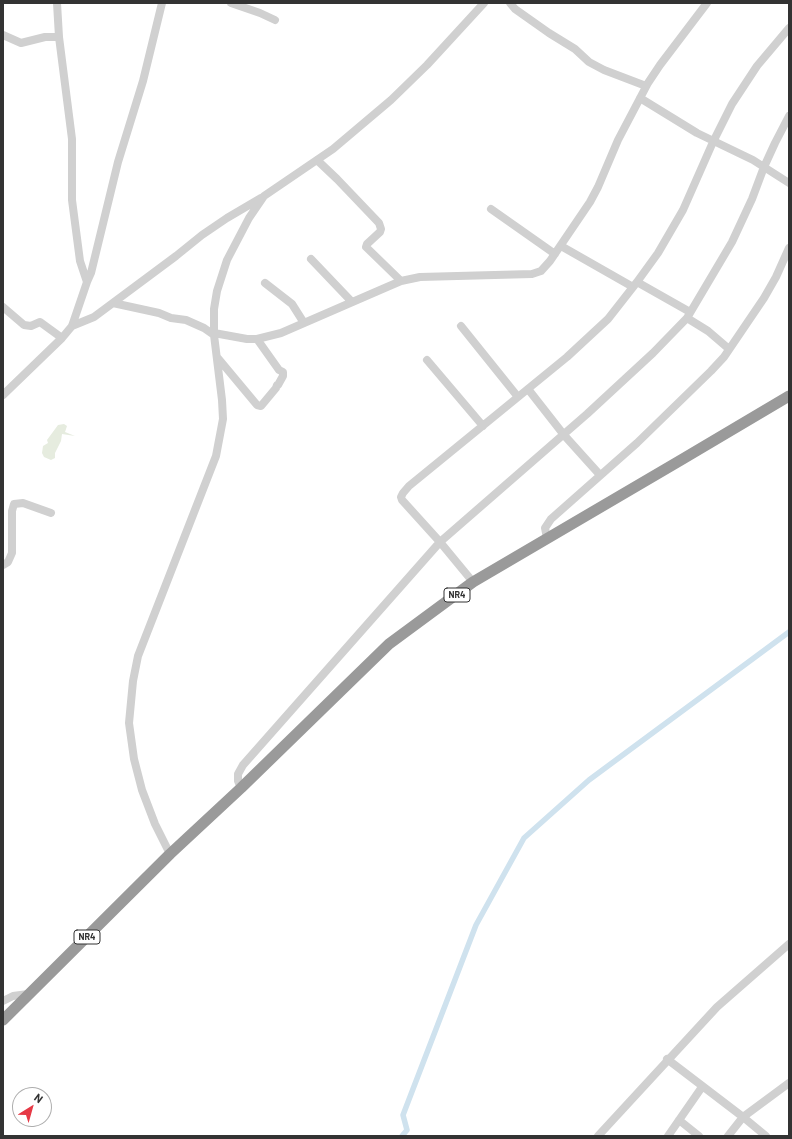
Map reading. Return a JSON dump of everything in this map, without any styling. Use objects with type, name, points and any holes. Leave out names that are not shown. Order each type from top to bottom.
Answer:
[{"type":"highway","name":"NR4","points":[[3,1020],[170,854],[241,788],[389,644],[473,582],[789,396]]},
{"type":"street","points":[[57,3],[72,139],[72,200],[80,261],[87,282]]},
{"type":"street","points":[[3,394],[62,338],[72,326],[87,282],[92,273],[118,162],[143,81],[162,3]]},
{"type":"street","points":[[232,3],[275,20]]},
{"type":"street","points":[[72,326],[94,317],[202,235],[264,196],[333,149],[391,100],[427,65],[484,3]]},
{"type":"street","points":[[510,3],[515,9],[575,49],[590,62],[604,70],[646,86]]},
{"type":"street","points":[[114,303],[159,313],[170,318],[186,320],[214,334],[247,340],[281,333],[401,281],[430,276],[537,273],[544,268],[561,246],[590,202],[618,140],[646,86],[707,3]]},
{"type":"street","points":[[473,582],[440,542],[408,508],[401,497],[409,486],[568,357],[608,319],[658,253],[683,210],[713,142],[729,109],[744,84],[789,28]]},
{"type":"street","points":[[3,36],[16,42],[25,43],[45,37],[60,37]]},
{"type":"street","points":[[640,98],[696,133],[737,152],[789,183]]},
{"type":"street","points":[[241,788],[238,781],[238,774],[243,765],[440,542],[564,435],[653,353],[689,315],[732,242],[752,199],[777,137],[789,116]]},
{"type":"street","points":[[316,160],[337,179],[379,223],[381,229],[380,232],[367,244],[366,247],[401,281]]},
{"type":"street","points":[[170,854],[155,824],[142,790],[134,759],[129,723],[133,681],[141,648],[216,456],[223,419],[214,334],[214,309],[217,291],[227,260],[249,218],[264,196]]},
{"type":"street","points":[[491,209],[555,254]]},
{"type":"street","points":[[561,246],[689,315],[729,349]]},
{"type":"street","points":[[547,538],[545,530],[546,525],[600,475],[616,463],[711,371],[729,349],[764,298],[776,277],[789,248]]},
{"type":"street","points":[[311,259],[352,302]]},
{"type":"street","points":[[265,283],[292,304],[304,323]]},
{"type":"street","points":[[3,306],[24,325],[31,326],[40,322],[62,338]]},
{"type":"street","points":[[461,326],[518,397]]},
{"type":"street","points":[[217,357],[257,405],[260,406],[276,388],[283,376],[283,372],[279,370],[257,339]]},
{"type":"street","points":[[427,360],[483,426]]},
{"type":"street","points":[[528,389],[564,435],[600,475]]},
{"type":"street","points":[[3,565],[8,562],[12,553],[12,511],[14,504],[23,503],[51,513]]},
{"type":"street","points":[[598,1136],[667,1059],[717,1007],[789,944]]},
{"type":"street","points":[[3,1001],[13,996],[28,994]]},
{"type":"street","points":[[667,1059],[766,1136]]},
{"type":"street","points":[[728,1136],[743,1117],[789,1083]]},
{"type":"street","points":[[668,1136],[702,1087]]},
{"type":"street","points":[[679,1120],[699,1136]]},
{"type":"shaded area","points":[[64,424],[67,426],[65,432],[75,436],[62,434],[61,441],[55,453],[55,458],[51,460],[44,457],[42,453],[43,446],[48,443],[47,440],[58,425]]},
{"type":"waterway","points":[[402,1136],[407,1130],[403,1115],[476,925],[524,838],[589,780],[789,632]]}]
